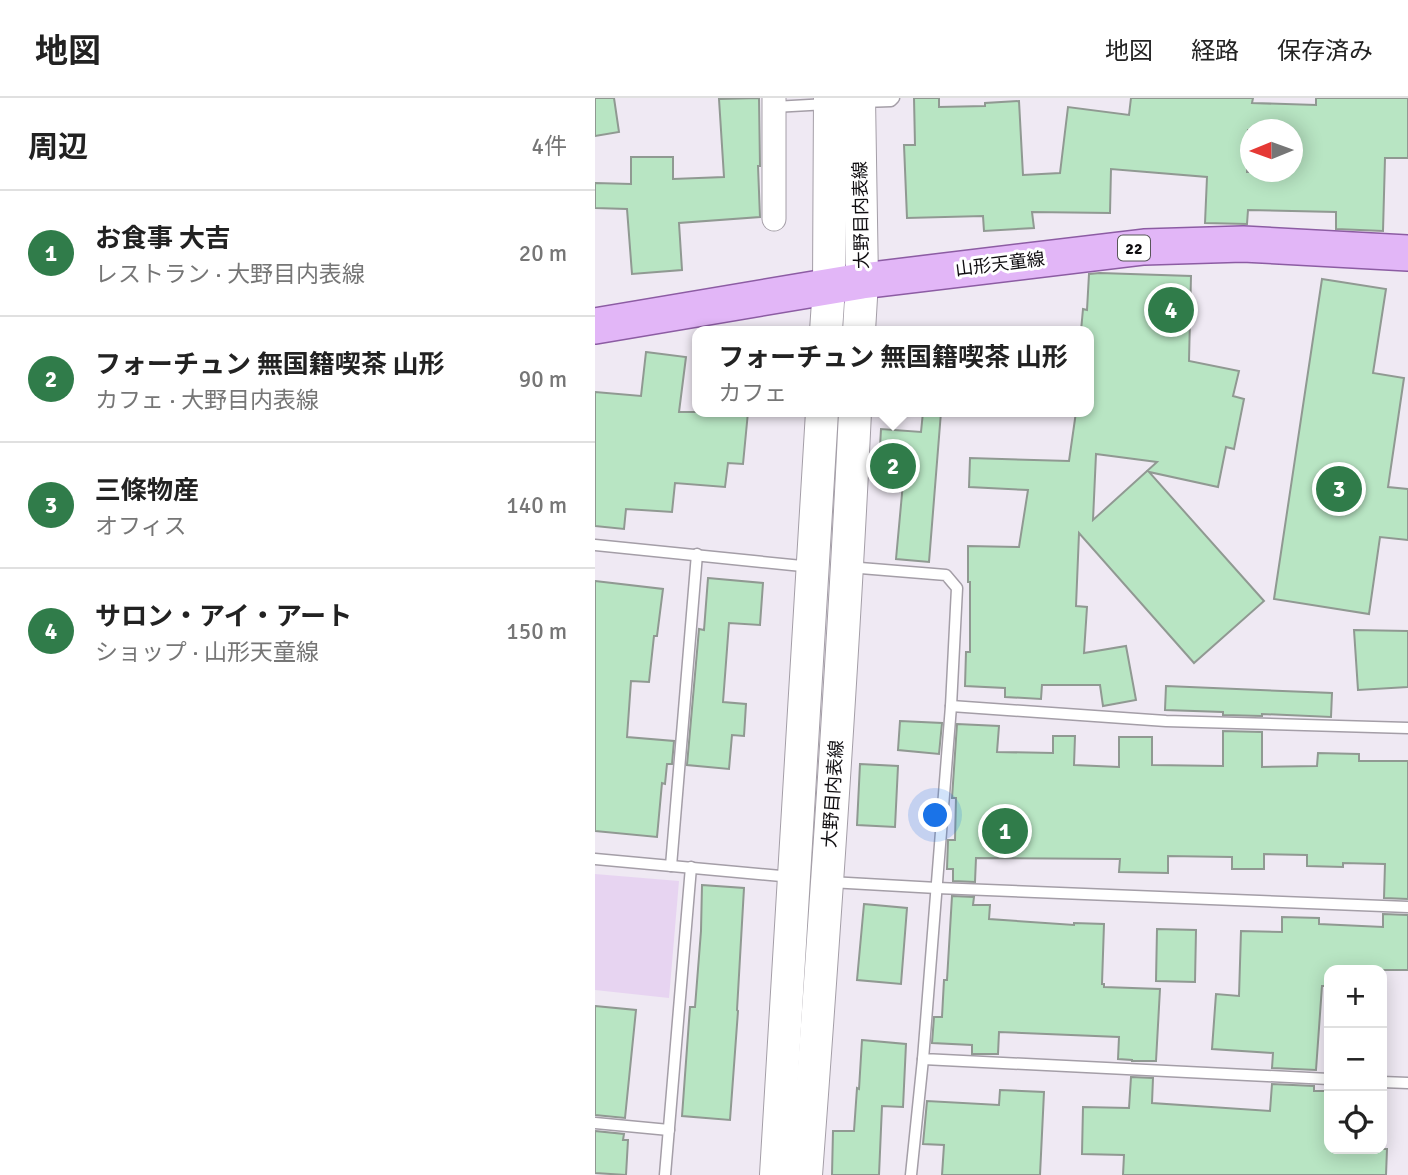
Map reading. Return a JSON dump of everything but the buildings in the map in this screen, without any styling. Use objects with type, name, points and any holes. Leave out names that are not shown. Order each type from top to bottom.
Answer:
[{"type":"main road","name":"大野目内表線","points":[[844,100],[845,284],[858,326]]},
{"type":"main road","name":"山形天童線","points":[[595,326],[845,284],[1144,247],[1244,244],[1408,253]]},
{"type":"main road","name":"大野目内表線","points":[[829,326],[845,284]]},
{"type":"main road","name":"大野目内表線","points":[[776,1175],[822,417]]},
{"type":"main road","name":"大野目内表線","points":[[806,1175],[848,567],[855,417]]},
{"type":"street","points":[[774,103],[774,219]]},
{"type":"lane","points":[[774,103],[891,101],[894,98]]},
{"type":"lane","points":[[595,545],[814,567]]},
{"type":"lane","points":[[671,866],[697,554]]},
{"type":"lane","points":[[848,567],[946,575],[957,588],[937,888],[911,1175]]},
{"type":"lane","points":[[951,706],[1166,721],[1408,728]]},
{"type":"lane","points":[[595,859],[795,877]]},
{"type":"lane","points":[[665,1175],[691,867]]},
{"type":"lane","points":[[827,882],[1408,907]]},
{"type":"lane","points":[[923,1059],[1324,1079]]},
{"type":"lane","points":[[1387,1082],[1408,1083]]},
{"type":"lane","points":[[595,1123],[669,1130]]},
{"type":"shaded area","points":[[595,874],[679,881],[669,998],[595,990]]},
{"type":"place","name":"サロン・アイ・アート","points":[[1171,310]]},
{"type":"place","name":"フォーチュン 無国籍喫茶 山形","points":[[893,466]]},
{"type":"place","name":"三條物産","points":[[1339,489]]},
{"type":"place","name":"お食事 大吉","points":[[1005,831]]}]
